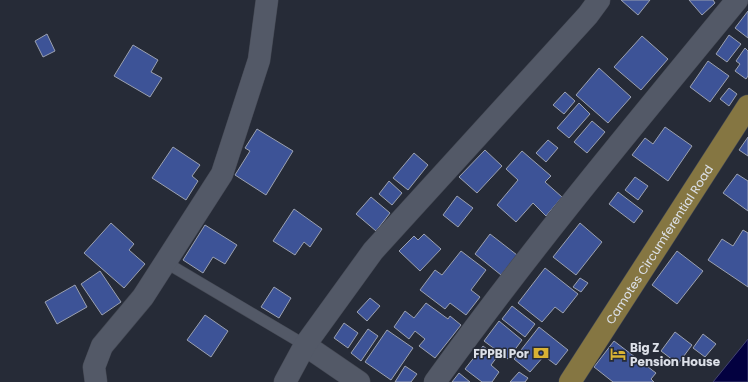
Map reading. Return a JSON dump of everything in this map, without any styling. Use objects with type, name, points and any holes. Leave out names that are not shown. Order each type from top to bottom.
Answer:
[{"type":"main road","name":"Camotes Circumferential Road","points":[[570,382],[748,106]]},
{"type":"street","points":[[96,382],[94,367],[102,346],[143,297],[222,174],[259,60],[267,0]]},
{"type":"street","points":[[285,382],[305,345],[374,251],[588,15],[598,0]]},
{"type":"street","points":[[435,382],[481,318],[641,117],[737,0]]},
{"type":"street","points":[[305,345],[359,382]]},
{"type":"lane","points":[[165,262],[305,345]]},
{"type":"shaded area","points":[[748,339],[748,382],[713,382]]},
{"type":"building","points":[[621,0],[650,0],[638,15]]},
{"type":"building","points":[[689,0],[713,0],[715,3],[702,15]]},
{"type":"building","points":[[748,11],[748,38],[735,28]]},
{"type":"building","points":[[47,34],[55,51],[43,57],[35,41]]},
{"type":"building","points":[[729,35],[741,44],[727,62],[716,54]]},
{"type":"building","points":[[642,36],[668,59],[641,90],[614,67]]},
{"type":"building","points":[[133,45],[158,60],[151,72],[162,78],[150,97],[114,76]]},
{"type":"building","points":[[745,48],[748,51],[748,76],[746,79],[735,71],[740,64],[736,61]]},
{"type":"building","points":[[708,61],[729,76],[710,102],[690,87]]},
{"type":"building","points":[[599,68],[631,97],[608,123],[576,95]]},
{"type":"building","points":[[729,88],[737,94],[729,106],[720,99]]},
{"type":"building","points":[[565,92],[575,101],[564,114],[553,105]]},
{"type":"building","points":[[579,103],[590,114],[569,138],[557,128]]},
{"type":"building","points":[[592,121],[605,132],[587,153],[574,142]]},
{"type":"building","points":[[665,127],[692,146],[668,181],[632,155],[645,138],[653,144]]},
{"type":"building","points":[[257,129],[293,151],[266,195],[235,175],[250,151],[245,148]]},
{"type":"building","points":[[748,137],[748,156],[739,150]]},
{"type":"building","points":[[548,140],[558,148],[546,162],[536,153]]},
{"type":"building","points":[[173,147],[200,165],[192,176],[198,181],[186,200],[152,178]]},
{"type":"building","points":[[485,150],[502,166],[477,193],[459,177]]},
{"type":"building","points":[[522,151],[551,176],[545,182],[562,197],[546,216],[533,203],[516,222],[497,205],[518,180],[506,169]]},
{"type":"building","points":[[414,153],[428,165],[408,190],[393,178]]},
{"type":"building","points":[[737,174],[748,181],[748,211],[723,193]]},
{"type":"building","points":[[635,177],[648,186],[638,200],[625,190]]},
{"type":"building","points":[[389,181],[402,193],[392,205],[379,194]]},
{"type":"building","points":[[618,192],[643,211],[634,223],[609,204]]},
{"type":"building","points":[[457,196],[473,208],[458,227],[443,215]]},
{"type":"building","points":[[371,197],[390,213],[376,231],[356,214]]},
{"type":"building","points":[[294,209],[322,229],[310,247],[304,242],[295,255],[273,241]]},
{"type":"building","points":[[111,223],[134,244],[129,250],[145,264],[124,288],[84,253]]},
{"type":"building","points":[[580,223],[602,242],[576,275],[553,257]]},
{"type":"building","points":[[205,225],[237,245],[225,264],[213,257],[203,273],[183,260]]},
{"type":"building","points":[[743,230],[748,233],[748,287],[708,260],[722,239],[733,246]]},
{"type":"building","points":[[424,234],[441,249],[420,271],[399,251],[414,236],[418,240]]},
{"type":"building","points":[[490,234],[517,255],[501,275],[475,254]]},
{"type":"building","points":[[461,251],[486,270],[471,290],[480,297],[466,315],[450,303],[445,309],[420,290],[435,270],[442,275]]},
{"type":"building","points":[[677,251],[703,271],[677,304],[652,285]]},
{"type":"building","points":[[545,268],[578,294],[563,313],[555,307],[542,322],[518,303]]},
{"type":"building","points":[[100,271],[121,302],[102,315],[81,284]]},
{"type":"building","points":[[580,278],[588,283],[581,292],[573,287]]},
{"type":"building","points":[[75,285],[87,307],[57,324],[45,302]]},
{"type":"building","points":[[274,287],[291,298],[279,318],[261,307]]},
{"type":"building","points":[[370,298],[380,306],[367,321],[357,312]]},
{"type":"building","points":[[426,303],[448,319],[450,316],[461,325],[435,358],[419,346],[425,339],[415,331],[409,339],[394,327],[405,311],[414,318]]},
{"type":"building","points":[[512,306],[535,324],[525,337],[502,319]]},
{"type":"building","points":[[205,315],[228,331],[211,357],[187,340]]},
{"type":"building","points":[[499,321],[522,340],[508,359],[484,341]]},
{"type":"building","points":[[344,323],[358,333],[348,348],[334,338]]},
{"type":"building","points":[[539,327],[568,350],[556,365],[544,356],[530,372],[514,359]]},
{"type":"building","points":[[368,329],[378,336],[361,361],[351,353]]},
{"type":"building","points":[[387,330],[413,348],[391,380],[365,362]]},
{"type":"building","points":[[675,332],[692,345],[678,364],[661,351]]},
{"type":"building","points":[[703,334],[716,344],[705,357],[693,348]]},
{"type":"building","name":"Big Z Pension House","points":[[614,341],[656,373],[651,379],[654,382],[613,382],[594,367]]},
{"type":"building","points":[[483,346],[497,357],[491,365],[499,372],[492,382],[482,382],[465,369]]},
{"type":"building","points":[[405,366],[417,374],[411,382],[395,382]]},
{"type":"building","points":[[519,372],[528,378],[525,382],[510,382]]},
{"type":"building","points":[[459,373],[470,382],[452,382]]},
{"type":"place","name":"FPPBI Por","points":[[541,353]]},
{"type":"place","name":"Big Z Pension House","points":[[618,354]]}]
